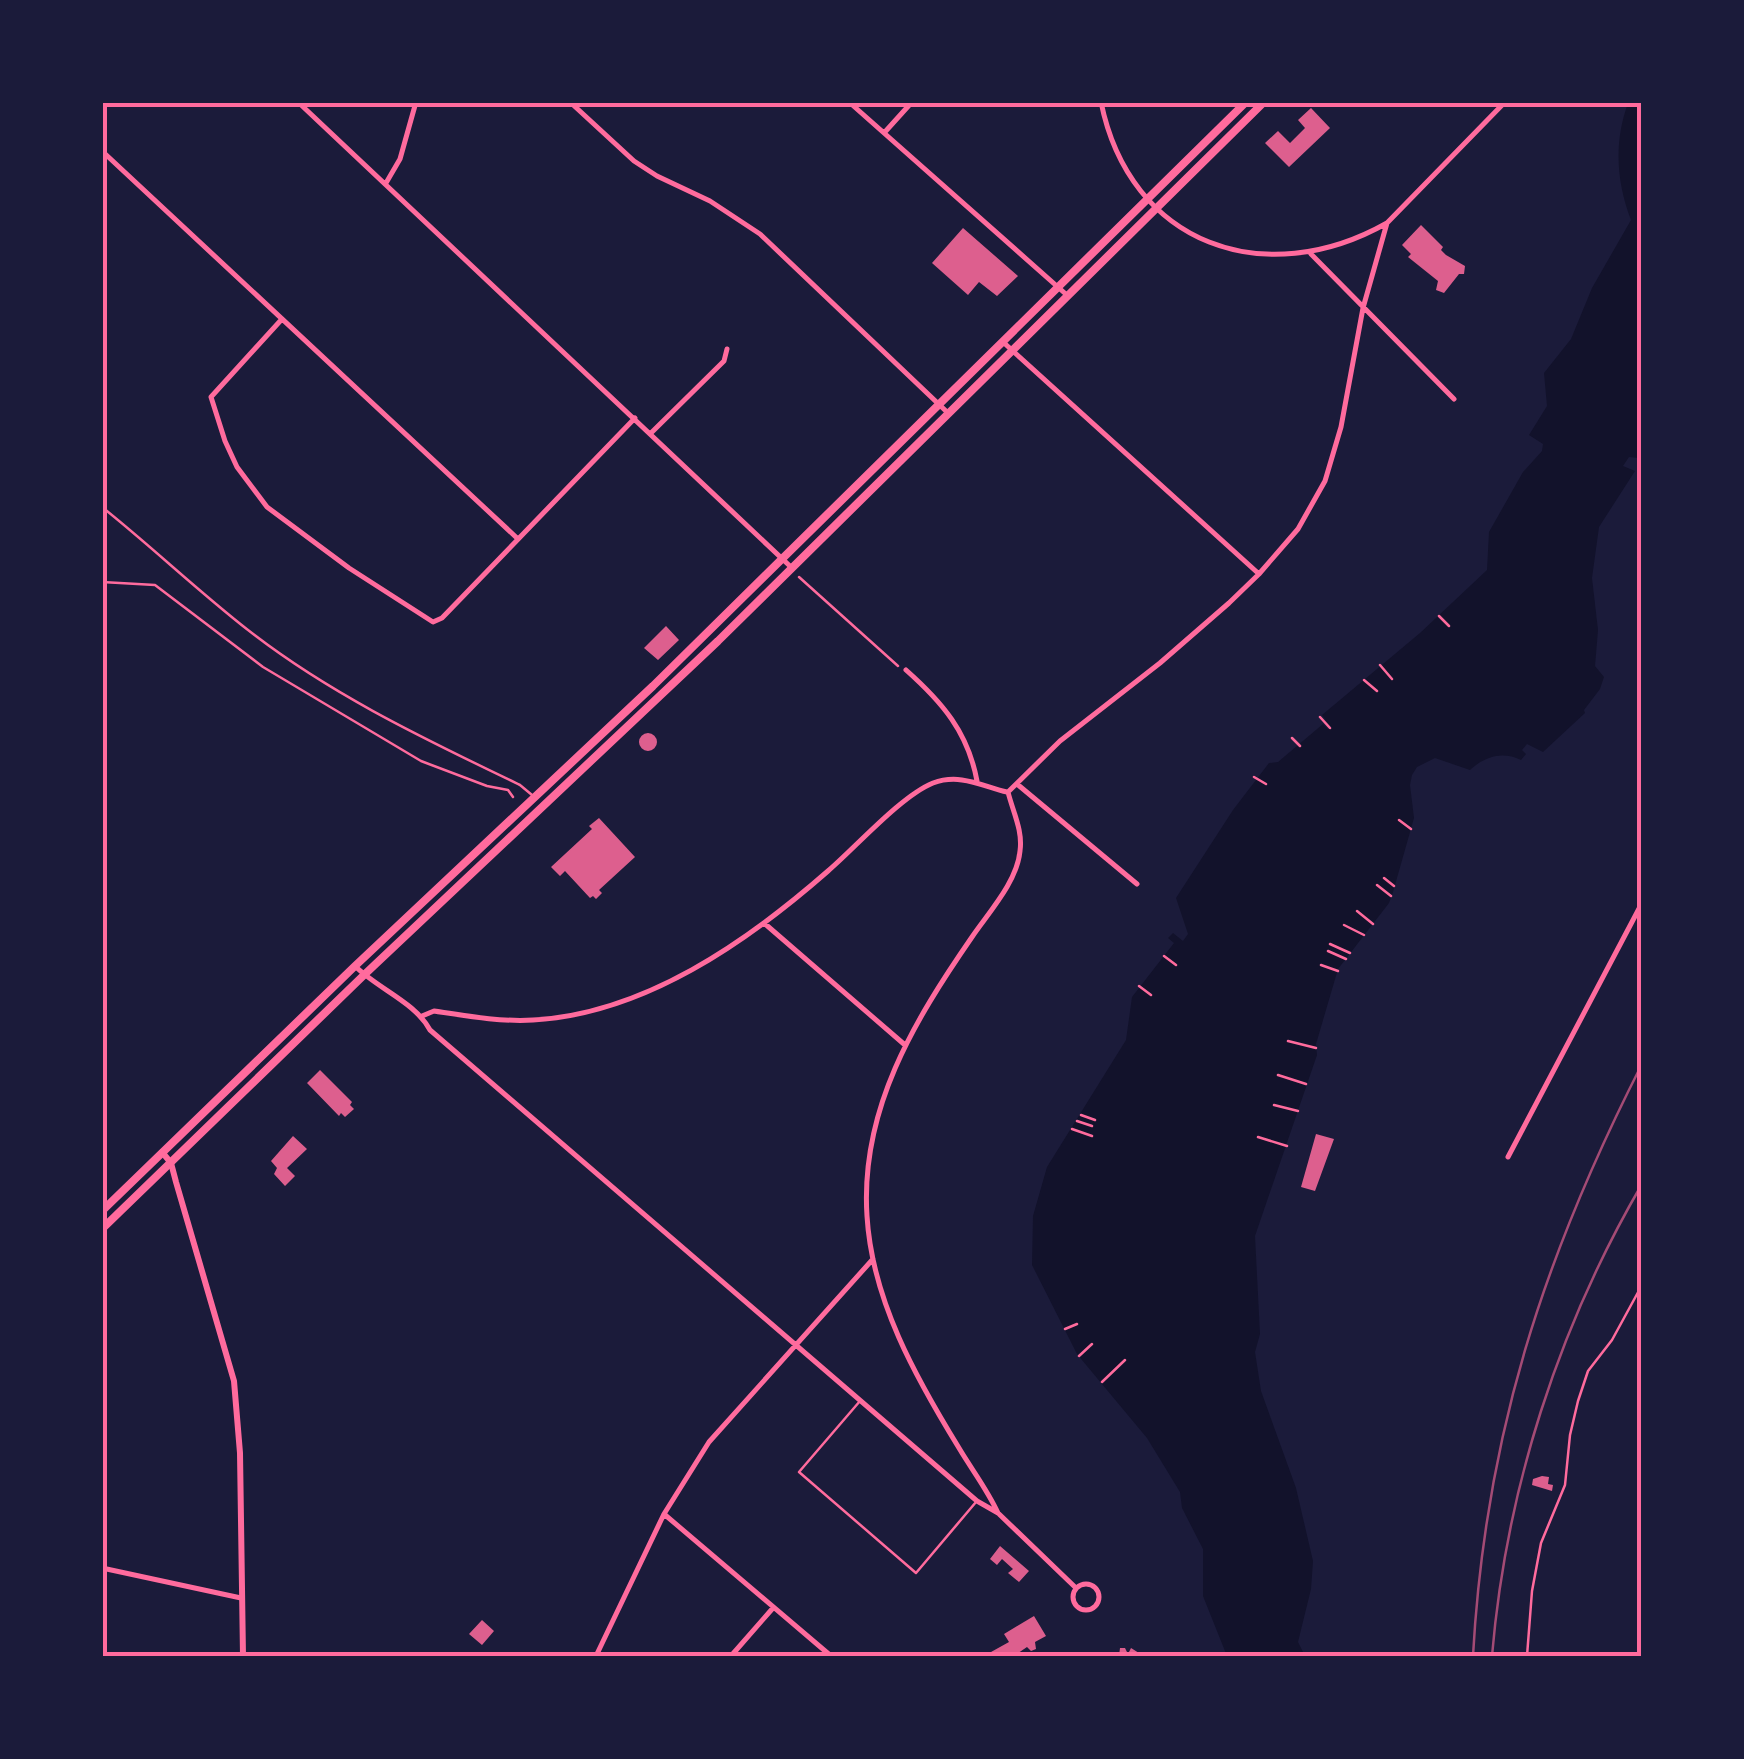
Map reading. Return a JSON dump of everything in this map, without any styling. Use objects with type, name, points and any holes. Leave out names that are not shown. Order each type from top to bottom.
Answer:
[{"type":"main road","points":[[102,1210],[784,559],[1246,102]]},
{"type":"main road","points":[[102,1229],[792,568],[1264,102]]},
{"type":"street","points":[[298,102],[792,568]]},
{"type":"street","points":[[385,184],[400,159],[416,102]]},
{"type":"street","points":[[570,102],[634,161],[710,201],[760,234],[949,414]]},
{"type":"street","points":[[850,102],[1068,296]]},
{"type":"street","points":[[884,133],[912,102]]},
{"type":"street","points":[[1101,102],[1117,153],[1157,208],[1183,228],[1228,248],[1268,255],[1311,254],[1360,238],[1386,223],[1506,102]]},
{"type":"street","points":[[102,152],[518,540]]},
{"type":"street","points":[[1008,792],[1060,742],[1160,662],[1260,574],[1298,529],[1325,481],[1341,427],[1362,308],[1386,223]]},
{"type":"street","points":[[1311,254],[1454,399]]},
{"type":"street","points":[[282,319],[212,397],[224,441],[237,467],[267,507],[349,568],[432,622],[442,618],[634,418]]},
{"type":"street","points":[[1003,342],[1260,574]]},
{"type":"street","points":[[650,434],[724,361],[727,349]]},
{"type":"street","points":[[906,670],[946,708],[963,733],[977,782]]},
{"type":"street","points":[[422,1016],[434,1012],[530,1020],[611,1005],[673,979],[764,922],[821,878],[914,794],[948,780],[977,782],[1008,792]]},
{"type":"street","points":[[1017,784],[1137,884]]},
{"type":"street","points":[[998,1513],[908,1358],[888,1310],[866,1216],[873,1132],[883,1092],[937,988],[1012,877],[1020,854],[1020,836],[1008,792]]},
{"type":"street","points":[[1508,1157],[1642,903]]},
{"type":"street","points":[[764,922],[905,1045]]},
{"type":"street","points":[[355,966],[422,1016],[430,1030],[795,1346],[978,1501],[998,1513],[1076,1588]]},
{"type":"street","points":[[162,1152],[170,1163],[234,1380],[243,1656]]},
{"type":"street","points":[[596,1656],[664,1514],[710,1442],[873,1259]]},
{"type":"street","points":[[664,1514],[831,1656]]},
{"type":"street","points":[[102,1568],[242,1598]]},
{"type":"street","points":[[1087,1584],[1095,1588],[1099,1599],[1095,1607],[1088,1611],[1075,1606],[1072,1597],[1076,1588],[1087,1584]]},
{"type":"street","points":[[731,1656],[773,1608]]},
{"type":"lane","points":[[102,506],[250,631],[302,668],[389,722],[520,785],[544,807]]},
{"type":"lane","points":[[860,1401],[799,1472],[886,1548],[916,1572],[978,1501]]},
{"type":"path","points":[[799,577],[893,664],[906,670]]},
{"type":"path","points":[[102,582],[155,585],[264,666],[421,761],[508,790],[513,797]]},
{"type":"path","points":[[1438,616],[1449,626]]},
{"type":"path","points":[[1380,665],[1392,679]]},
{"type":"path","points":[[1364,680],[1377,691]]},
{"type":"path","points":[[1320,717],[1330,728]]},
{"type":"path","points":[[1292,738],[1300,746]]},
{"type":"path","points":[[1254,776],[1266,784]]},
{"type":"path","points":[[1399,820],[1411,830]]},
{"type":"path","points":[[1384,878],[1394,886]]},
{"type":"path","points":[[1378,885],[1391,896]]},
{"type":"path","points":[[1358,910],[1373,924]]},
{"type":"path","points":[[1344,925],[1364,935]]},
{"type":"path","points":[[1330,944],[1350,953]]},
{"type":"path","points":[[1328,951],[1346,959]]},
{"type":"path","points":[[1164,956],[1176,965]]},
{"type":"path","points":[[1321,965],[1338,971]]},
{"type":"path","points":[[1139,986],[1150,995]]},
{"type":"path","points":[[1288,1040],[1316,1048]]},
{"type":"path","points":[[1278,1075],[1306,1084]]},
{"type":"path","points":[[1274,1105],[1298,1111]]},
{"type":"path","points":[[1081,1115],[1095,1120]]},
{"type":"path","points":[[1077,1121],[1092,1126]]},
{"type":"path","points":[[1072,1129],[1092,1136]]},
{"type":"path","points":[[1258,1136],[1287,1146]]},
{"type":"path","points":[[1527,1656],[1540,1543],[1565,1485],[1578,1400],[1588,1371],[1612,1340],[1642,1285]]},
{"type":"path","points":[[1065,1330],[1077,1324]]},
{"type":"path","points":[[1079,1356],[1092,1344]]},
{"type":"path","points":[[1102,1382],[1125,1360]]},
{"type":"shaded area","points":[[1628,103],[1641,103],[1641,450],[1638,458],[1629,457],[1623,466],[1635,471],[1599,527],[1592,578],[1598,630],[1595,666],[1604,677],[1585,713],[1543,752],[1527,744],[1521,760],[1494,756],[1470,770],[1435,758],[1417,767],[1412,775],[1414,818],[1393,892],[1389,903],[1338,969],[1316,1044],[1317,1055],[1255,1236],[1260,1334],[1255,1352],[1261,1391],[1296,1488],[1313,1561],[1311,1589],[1298,1642],[1305,1656],[1227,1656],[1203,1596],[1203,1549],[1182,1508],[1180,1492],[1147,1438],[1077,1354],[1032,1265],[1033,1216],[1047,1167],[1126,1040],[1132,997],[1174,943],[1168,938],[1173,933],[1183,941],[1188,934],[1176,898],[1233,810],[1269,763],[1278,762],[1323,724],[1331,727],[1322,715],[1420,633],[1487,570],[1489,532],[1523,472],[1542,451],[1543,444],[1529,435],[1547,406],[1544,373],[1571,339],[1592,288],[1631,220],[1619,161],[1620,132]]},
{"type":"building","points":[[1311,108],[1330,128],[1289,167],[1265,143],[1278,131],[1290,143],[1305,128],[1298,120]]},
{"type":"building","points":[[1421,225],[1446,255],[1465,266],[1464,274],[1459,274],[1444,293],[1436,290],[1438,281],[1408,257],[1411,254],[1402,245]]},
{"type":"building","points":[[963,228],[1018,276],[997,296],[979,282],[968,295],[932,263]]},
{"type":"building","points":[[666,626],[679,640],[658,660],[644,648]]},
{"type":"building","points":[[648,733],[657,742],[648,751],[639,742]]},
{"type":"building","points":[[599,818],[635,857],[599,890],[602,893],[596,899],[590,898],[565,871],[560,876],[551,867]]},
{"type":"building","points":[[320,1070],[352,1102],[354,1109],[345,1117],[341,1113],[339,1116],[307,1083]]},
{"type":"building","points":[[1316,1134],[1334,1139],[1315,1191],[1301,1187]]},
{"type":"building","points":[[293,1136],[307,1149],[287,1168],[295,1176],[285,1186],[274,1174],[277,1168],[271,1161]]},
{"type":"building","points":[[1549,1477],[1552,1491],[1532,1485],[1533,1479]]},
{"type":"building","points":[[1000,1546],[1029,1571],[1019,1582],[1008,1573],[1013,1569],[1002,1559],[997,1565],[990,1559]]},
{"type":"building","points":[[1034,1616],[1046,1636],[1035,1642],[1036,1649],[1031,1651],[1027,1647],[1014,1656],[994,1656],[991,1652],[1009,1642],[1004,1634]]},
{"type":"building","points":[[482,1620],[494,1631],[482,1645],[469,1634]]},
{"type":"building","points":[[1120,1648],[1128,1654],[1131,1648],[1139,1653],[1119,1656]]},
{"type":"tram line","points":[[1473,1656],[1491,1498],[1525,1351],[1576,1208],[1642,1064]]},
{"type":"railway","points":[[1492,1656],[1510,1532],[1541,1412],[1585,1295],[1642,1184]]}]
